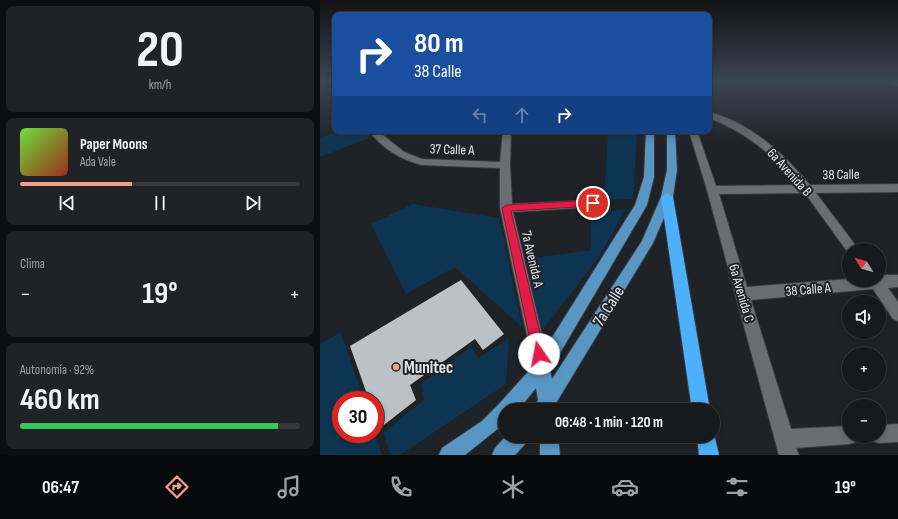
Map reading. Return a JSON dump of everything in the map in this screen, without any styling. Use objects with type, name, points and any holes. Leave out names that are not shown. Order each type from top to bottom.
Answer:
[{"type":"highway","points":[[667,197],[701,403]]},
{"type":"highway","points":[[707,443],[709,455]]},
{"type":"main road","name":"7a Calle","points":[[511,403],[542,369],[641,205],[650,177],[650,134]]},
{"type":"main road","name":"7a Calle","points":[[549,403],[646,243],[667,197],[672,170],[671,134]]},
{"type":"main road","points":[[542,369],[545,403]]},
{"type":"main road","name":"7a Calle","points":[[449,455],[483,432],[498,417]]},
{"type":"main road","points":[[502,455],[513,443]]},
{"type":"main road","points":[[549,443],[550,455]]},
{"type":"street","name":"6a Avenida B","points":[[712,116],[755,136],[776,153],[807,189],[847,243]]},
{"type":"street","name":"37 Calle A","points":[[376,134],[399,155],[422,162],[504,165]]},
{"type":"street","name":"7a Avenida A","points":[[507,134],[504,165],[506,208],[542,369]]},
{"type":"street","name":"6a Avenida C","points":[[694,134],[712,190],[786,447]]},
{"type":"street","name":"38 Calle","points":[[712,190],[898,188]]},
{"type":"street","points":[[506,208],[593,203]]},
{"type":"street","name":"38 Calle A","points":[[886,282],[898,281]]},
{"type":"street","name":"38 Calle A","points":[[742,294],[842,285]]},
{"type":"street","points":[[879,287],[898,314]]},
{"type":"street","points":[[886,434],[898,433]]},
{"type":"street","points":[[786,447],[842,436]]},
{"type":"shaded area","points":[[332,133],[366,134],[369,138],[320,157],[320,138]]},
{"type":"shaded area","points":[[608,134],[637,134],[633,199],[604,200]]},
{"type":"shaded area","points":[[413,204],[499,218],[522,327],[455,267],[406,294],[371,224]]},
{"type":"shaded area","points":[[626,209],[599,257],[541,332],[525,259],[591,250],[591,213]]},
{"type":"shaded area","points":[[341,332],[361,391],[332,391],[332,443],[378,443],[382,455],[320,455],[320,344]]},
{"type":"shaded area","points":[[509,338],[506,384],[400,455],[391,455],[384,432],[424,400],[421,384],[471,347],[478,358]]},
{"type":"building","name":"Munitec","points":[[461,280],[504,334],[483,350],[475,339],[410,385],[416,400],[384,425],[384,391],[366,391],[350,346]]},
{"type":"place","name":"Munitec","points":[[396,367]]},
{"type":"route","points":[[539,354],[506,208],[593,203]]}]
